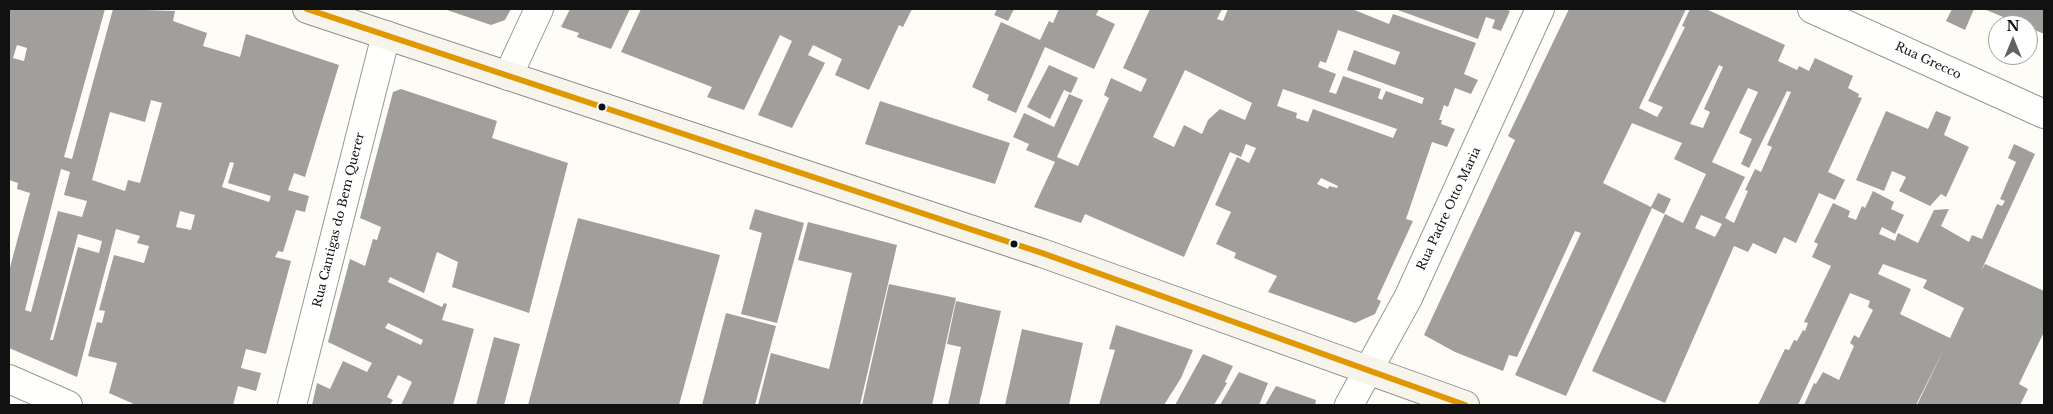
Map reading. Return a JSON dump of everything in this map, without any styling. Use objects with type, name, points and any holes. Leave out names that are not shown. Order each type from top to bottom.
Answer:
[{"type":"main road","points":[[307,9],[1025,247],[1464,405]]},
{"type":"street","points":[[508,76],[539,9]]},
{"type":"street","name":"Rua Padre Otto Maria","points":[[1349,405],[1408,298],[1540,9]]},
{"type":"street","name":"Rua Grecco","points":[[1812,9],[2044,114]]},
{"type":"street","name":"Rua Cantigas do Bem Querer","points":[[292,405],[386,35]]},
{"type":"street","points":[[9,379],[68,405]]},
{"type":"building","points":[[9,9],[105,9],[64,157],[72,159],[113,9],[175,11],[173,21],[207,33],[203,46],[240,57],[246,34],[339,65],[305,177],[294,173],[288,190],[309,196],[305,212],[296,210],[283,252],[278,251],[275,257],[291,261],[266,354],[246,349],[241,368],[261,373],[256,391],[238,386],[233,405],[136,405],[109,393],[117,363],[88,356],[97,322],[102,323],[105,311],[99,310],[114,255],[144,263],[149,246],[137,243],[140,236],[116,229],[77,377],[9,348],[9,271],[30,193],[17,189],[18,183],[9,180]],"holes":[[[17,45],[27,48],[24,61],[13,58]],[[151,100],[162,103],[140,183],[128,180],[125,191],[92,180],[110,112],[145,122]],[[230,162],[234,163],[228,183],[271,196],[269,202],[222,187]],[[61,169],[70,172],[64,195],[87,201],[82,217],[58,211],[31,312],[25,310]],[[180,211],[195,215],[191,230],[176,227]],[[78,234],[102,241],[99,253],[78,247],[53,340],[50,340]]]},
{"type":"building","points":[[444,9],[511,9],[505,20],[491,25]]},
{"type":"building","points":[[570,9],[630,9],[611,49],[577,37],[579,33],[561,27]]},
{"type":"building","points":[[641,9],[912,9],[903,27],[899,25],[869,90],[835,75],[842,59],[813,45],[808,55],[825,63],[792,128],[758,115],[792,41],[780,35],[744,110],[707,97],[712,87],[621,52]]},
{"type":"building","points":[[997,9],[1014,9],[1008,21],[994,15]]},
{"type":"building","points":[[1059,9],[1099,9],[1096,15],[1115,24],[1094,69],[1045,47],[1016,113],[987,100],[989,95],[972,87],[1001,22],[1040,40],[1049,21],[1053,23]]},
{"type":"building","points":[[1150,9],[1222,9],[1217,19],[1223,21],[1228,9],[1352,9],[1389,24],[1393,14],[1476,43],[1464,74],[1478,80],[1471,94],[1455,88],[1448,107],[1444,105],[1439,120],[1442,120],[1441,124],[1455,129],[1447,147],[1432,142],[1406,219],[1413,221],[1377,299],[1381,301],[1375,314],[1355,323],[1268,292],[1277,276],[1234,258],[1236,253],[1216,244],[1231,212],[1215,205],[1237,157],[1249,163],[1256,148],[1246,144],[1241,157],[1230,152],[1184,257],[1085,214],[1081,223],[1034,207],[1055,162],[1026,150],[1029,144],[1013,137],[1024,113],[1054,127],[1069,94],[1083,100],[1057,157],[1078,166],[1109,98],[1104,95],[1111,78],[1141,92],[1147,79],[1123,68]],"holes":[[[1338,30],[1400,52],[1395,65],[1354,50],[1347,70],[1424,98],[1422,104],[1386,91],[1382,100],[1378,98],[1381,89],[1343,76],[1336,94],[1329,92],[1336,74],[1318,67],[1320,61],[1326,63]],[[1185,70],[1252,103],[1245,120],[1220,109],[1208,120],[1202,134],[1184,125],[1174,147],[1153,137]],[[1283,89],[1397,129],[1393,138],[1313,109],[1308,122],[1296,118],[1297,113],[1277,106]],[[1321,178],[1338,186],[1337,188],[1329,186],[1328,189],[1317,184]]]},
{"type":"building","points":[[1395,9],[1505,9],[1510,11],[1501,31],[1492,28],[1495,20],[1486,17],[1478,39]]},
{"type":"building","points":[[1569,9],[1686,9],[1639,108],[1657,117],[1663,107],[1648,101],[1685,27],[1682,26],[1690,9],[1706,9],[1785,45],[1778,61],[1797,70],[1799,66],[1809,71],[1815,58],[1853,76],[1848,88],[1859,94],[1858,97],[1862,98],[1828,172],[1845,180],[1835,200],[1819,193],[1796,243],[1784,237],[1776,254],[1753,243],[1748,252],[1734,246],[1665,403],[1592,371],[1665,214],[1683,223],[1706,174],[1674,159],[1682,143],[1632,123],[1603,183],[1651,207],[1658,193],[1671,199],[1664,214],[1652,208],[1566,396],[1515,375],[1581,233],[1575,231],[1517,357],[1509,355],[1503,371],[1455,352],[1424,335],[1515,140],[1508,136]],"holes":[[[1719,65],[1723,67],[1704,109],[1710,112],[1703,128],[1690,124]],[[1748,88],[1758,92],[1739,133],[1752,139],[1741,164],[1749,168],[1787,91],[1791,92],[1767,145],[1772,147],[1761,172],[1755,169],[1745,190],[1748,191],[1734,223],[1725,218],[1745,177],[1712,162]],[[1701,215],[1722,224],[1715,237],[1695,228]]]},
{"type":"building","points":[[1952,9],[1974,9],[1965,30],[1946,21]]},
{"type":"building","points":[[1984,9],[2044,9],[2044,34],[2038,31],[2038,15],[1998,15]]},
{"type":"building","points":[[1049,65],[1078,78],[1071,93],[1064,90],[1050,119],[1027,107]]},
{"type":"building","points":[[401,89],[497,121],[492,138],[568,163],[529,313],[452,287],[458,262],[437,252],[424,293],[390,277],[388,282],[442,307],[444,303],[447,304],[442,320],[474,329],[453,405],[401,405],[412,382],[398,375],[387,397],[393,400],[390,405],[312,405],[317,383],[330,389],[343,361],[367,372],[372,363],[328,342],[350,259],[365,266],[373,239],[377,240],[381,227],[360,218],[393,92]],"holes":[[[388,323],[423,340],[421,345],[385,328]]]},
{"type":"building","points":[[880,101],[1010,143],[995,184],[865,144]]},
{"type":"building","points":[[1886,111],[1928,129],[1936,111],[1951,117],[1944,135],[1969,147],[1946,197],[1941,194],[1930,206],[1899,191],[1906,177],[1892,171],[1884,191],[1856,180]]},
{"type":"building","points":[[2014,144],[2035,154],[1981,271],[1985,264],[2044,291],[2044,332],[2019,384],[2028,389],[2020,405],[1917,405],[1945,347],[1916,405],[1804,405],[1814,383],[1816,384],[1823,372],[1839,380],[1854,346],[1850,343],[1854,335],[1859,338],[1873,310],[1868,307],[1870,301],[1850,293],[1798,405],[1758,405],[1785,349],[1789,350],[1794,340],[1797,341],[1803,330],[1805,331],[1808,323],[1804,322],[1831,266],[1812,257],[1818,244],[1814,242],[1833,203],[1850,211],[1848,217],[1856,220],[1862,206],[1865,208],[1873,191],[1894,202],[1891,209],[1904,215],[1895,234],[1882,227],[1879,234],[1895,241],[1898,233],[1918,243],[1934,210],[1949,209],[1941,226],[1969,242],[1972,235],[1982,239],[1997,204],[2002,206],[2005,201],[2000,199],[2016,162],[2008,158]],"holes":[[[1883,264],[1927,280],[1923,288],[1964,308],[1950,338],[1900,314],[1911,289],[1878,274]]]},
{"type":"building","points":[[755,209],[804,223],[777,323],[741,314],[762,233],[749,229]]},
{"type":"building","points":[[578,218],[720,255],[679,405],[528,405]]},
{"type":"building","points":[[808,222],[897,245],[860,405],[758,405],[771,353],[829,369],[852,273],[798,260]]},
{"type":"building","points":[[889,284],[956,298],[932,405],[862,405]]},
{"type":"building","points":[[956,301],[1001,311],[979,405],[948,405],[961,347],[947,344]]},
{"type":"building","points":[[726,313],[776,326],[755,405],[702,405]]},
{"type":"building","points":[[1116,325],[1193,350],[1181,378],[1164,405],[1099,405],[1115,350],[1109,349]]},
{"type":"building","points":[[1022,329],[1083,343],[1069,405],[1005,405]]},
{"type":"building","points":[[494,337],[520,344],[504,405],[476,405]]},
{"type":"building","points":[[1203,354],[1233,366],[1225,382],[1227,383],[1214,405],[1175,405]]},
{"type":"building","points":[[1239,372],[1268,383],[1259,405],[1220,405]]},
{"type":"building","points":[[1276,386],[1316,400],[1315,405],[1265,405]]},
{"type":"transit line","points":[[307,9],[1042,253],[1465,405]]}]
